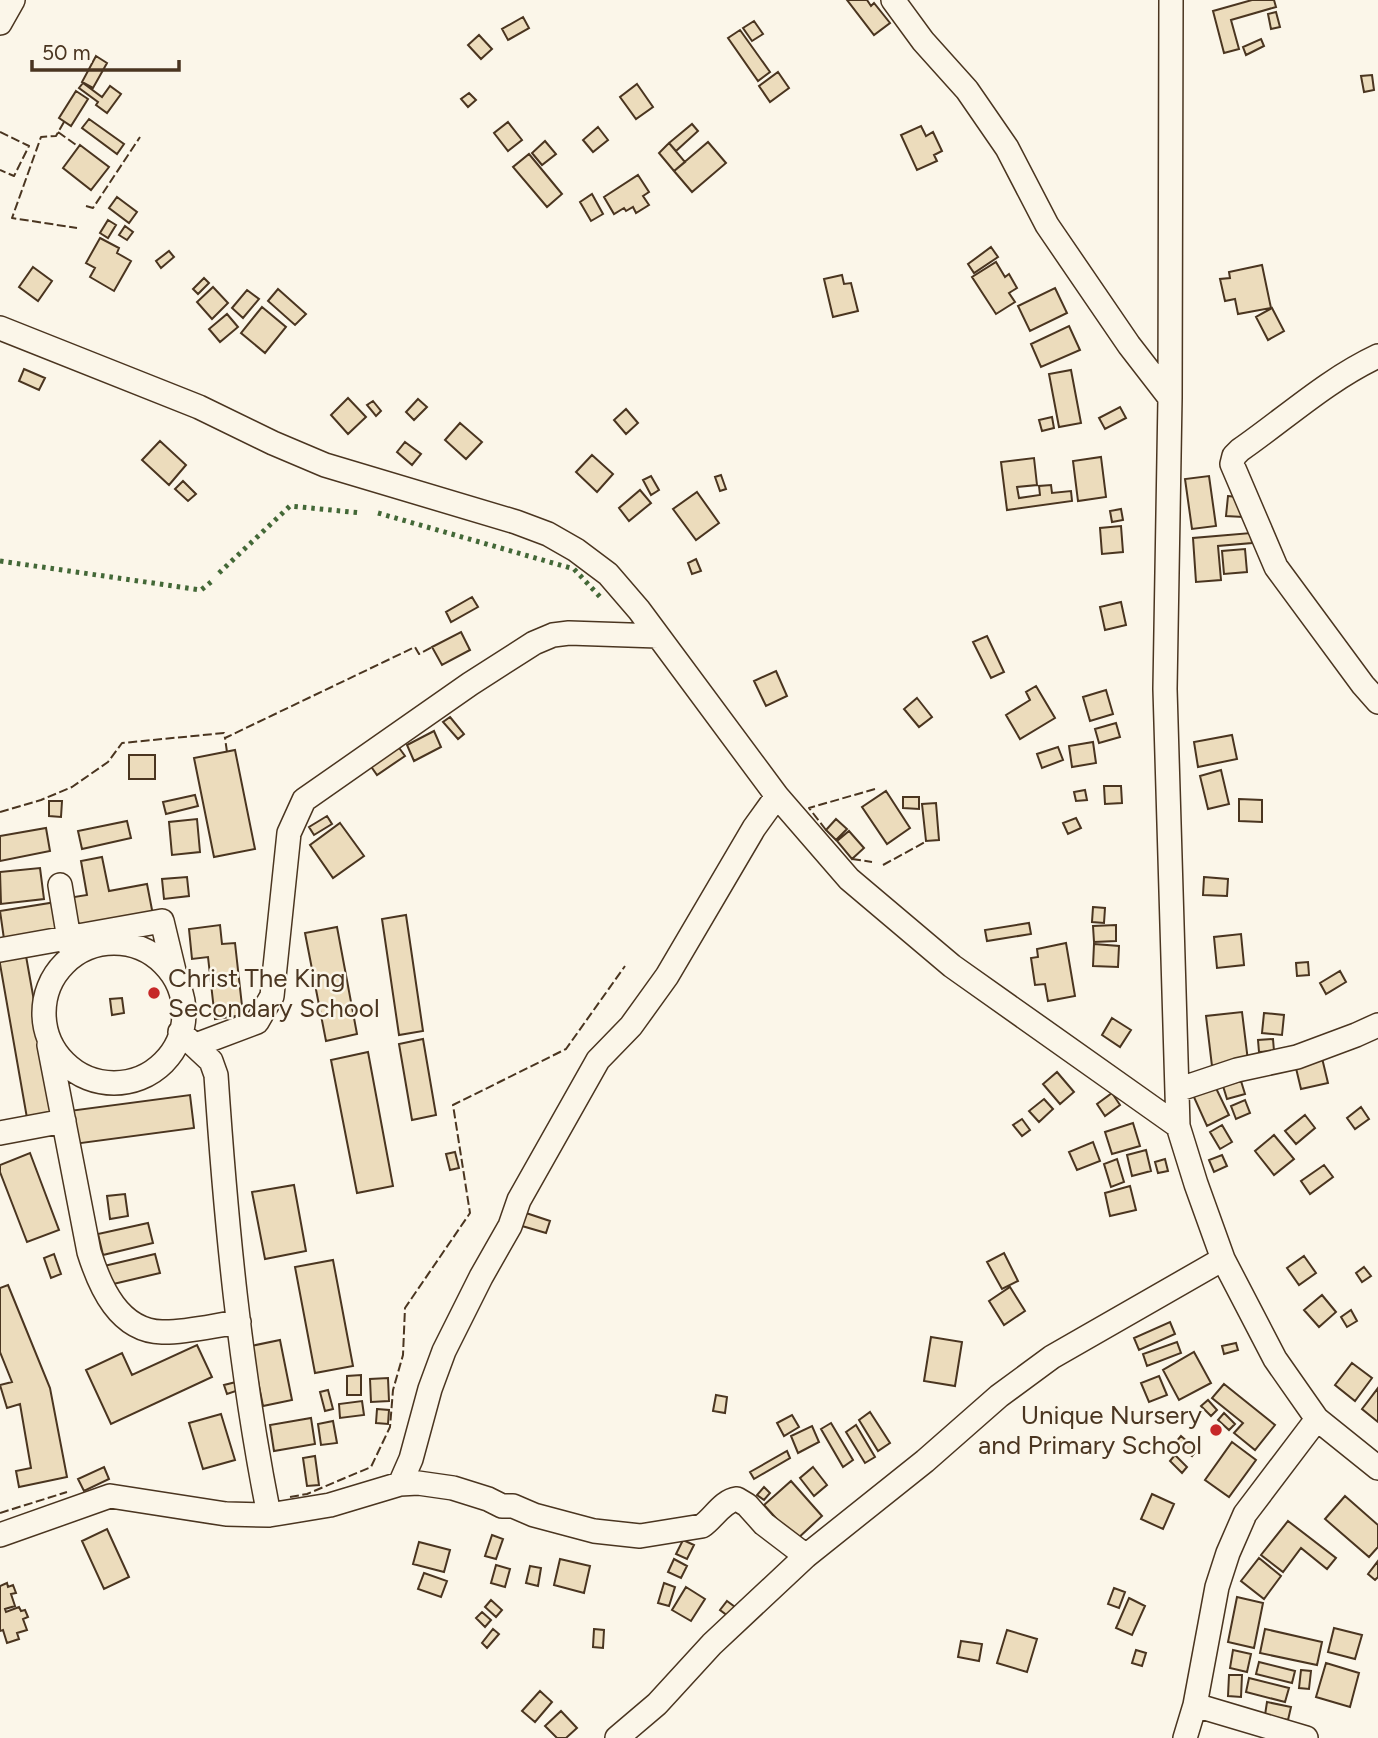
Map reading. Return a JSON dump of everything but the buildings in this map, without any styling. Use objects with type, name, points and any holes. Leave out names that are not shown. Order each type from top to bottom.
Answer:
[{"type":"street","points":[[0,23],[12,0]]},
{"type":"street","points":[[893,0],[923,41],[968,90],[1007,148],[1047,225],[1129,345],[1170,398]]},
{"type":"street","points":[[1171,0],[1170,398],[1165,689],[1178,1126],[1223,1259],[1275,1359],[1317,1419],[1378,1468]]},
{"type":"street","points":[[0,328],[199,407],[272,443],[325,465],[516,522],[548,534],[576,550],[608,574],[658,636],[777,796],[849,878],[943,957],[1178,1126]]},
{"type":"street","points":[[1378,356],[1319,390],[1240,450],[1234,456],[1232,464],[1276,567],[1378,702]]},
{"type":"street","points":[[47,1035],[55,1052],[68,1067],[84,1077],[102,1083],[121,1083],[140,1079],[156,1069],[188,1039],[257,1022],[272,996],[289,833],[304,800],[448,699],[534,643],[553,635],[569,633],[658,636]]},
{"type":"street","points":[[400,1484],[411,1459],[444,1350],[510,1226],[519,1200],[598,1060],[631,1026],[667,976],[754,828],[777,796]]},
{"type":"street","points":[[61,885],[70,948],[45,997],[44,1016],[89,1252],[97,1279],[109,1301],[126,1317],[143,1327],[161,1332],[239,1322]]},
{"type":"street","points":[[0,950],[70,948],[162,921],[183,1000],[183,1020],[188,1039],[211,1061],[216,1075],[227,1233],[255,1443],[269,1515]]},
{"type":"street","points":[[70,948],[79,952],[96,945],[116,943],[134,946],[159,960],[177,982]]},
{"type":"street","points":[[1177,1090],[1237,1070],[1297,1056],[1378,1025]]},
{"type":"street","points":[[4,1136],[64,1121]]},
{"type":"street","points":[[617,1738],[657,1704],[712,1644],[806,1556],[1026,1375],[1052,1357],[1223,1259]]},
{"type":"street","points":[[1185,1738],[1195,1705],[1217,1587],[1228,1553],[1245,1514],[1317,1419]]},
{"type":"street","points":[[0,1535],[110,1496],[226,1514],[269,1515],[330,1505],[400,1484],[437,1484],[488,1499],[502,1506],[513,1506],[534,1515],[594,1531],[640,1536],[702,1526],[726,1503],[737,1499],[806,1556]]},
{"type":"street","points":[[1195,1705],[1306,1738]]},
{"type":"hedge","points":[[219,573],[290,506],[361,513]]},
{"type":"hedge","points":[[378,513],[574,569],[603,600]]},
{"type":"hedge","points":[[0,561],[201,590],[211,582]]},
{"type":"fence","points":[[64,122],[56,136],[41,137],[12,218],[77,228]]},
{"type":"fence","points":[[0,132],[29,146],[14,176],[0,170]]},
{"type":"fence","points":[[58,132],[79,147]]},
{"type":"fence","points":[[86,206],[93,208],[140,137]]},
{"type":"fence","points":[[227,752],[225,738],[415,647],[419,654],[432,647]]},
{"type":"fence","points":[[0,812],[41,800],[72,787],[108,762],[122,743],[224,733],[225,738]]},
{"type":"fence","points":[[826,830],[809,808],[875,789]]},
{"type":"fence","points":[[883,865],[927,841]]},
{"type":"fence","points":[[852,859],[872,862]]},
{"type":"fence","points":[[290,1497],[307,1494],[371,1467],[390,1427],[393,1390],[403,1355],[405,1308],[470,1213],[453,1105],[566,1049],[625,966]]},
{"type":"fence","points":[[0,1513],[67,1492]]},
{"type":"place","name":"Christ The King Secondary School","points":[[154,993]]},
{"type":"place","name":"Unique Nursery and Primary School","points":[[1216,1430]]}]
